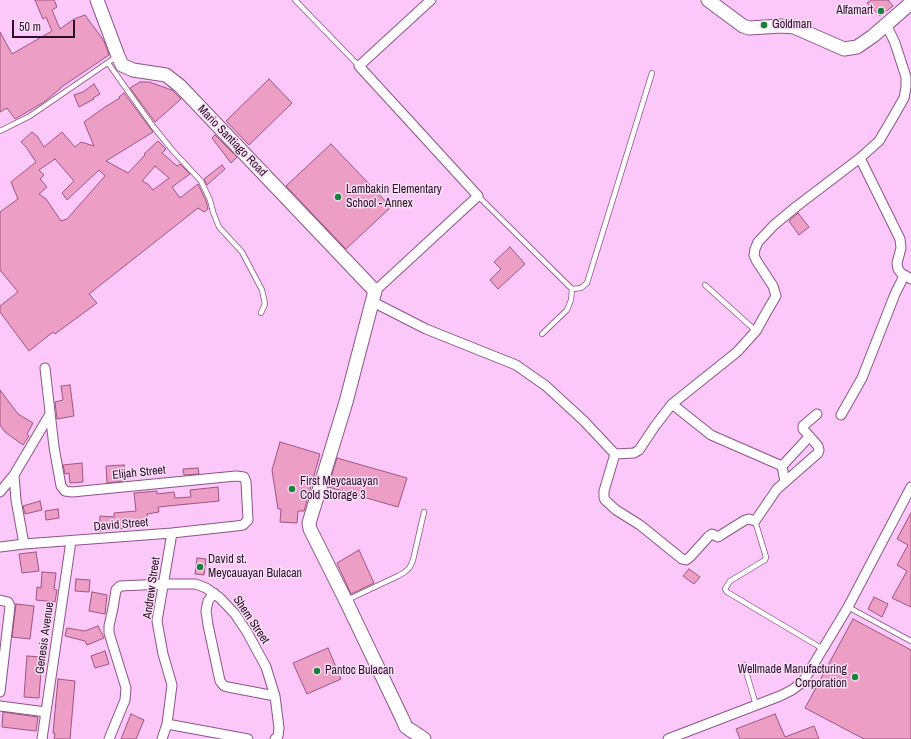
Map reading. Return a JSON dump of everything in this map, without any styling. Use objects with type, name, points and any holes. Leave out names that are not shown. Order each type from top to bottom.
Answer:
[{"type":"street","name":"Mario Santiago Road","points":[[98,0],[113,60],[126,68],[133,70],[166,75],[177,84],[374,296]]},
{"type":"street","points":[[424,739],[406,727],[310,529],[309,523],[346,402],[374,296],[478,196],[358,66],[430,0]]},
{"type":"street","points":[[708,0],[743,26],[749,28],[781,26],[794,27],[844,49],[857,47],[873,36],[911,3]]},
{"type":"street","points":[[374,296],[426,329],[516,365],[546,386],[584,421],[615,454],[634,453],[639,450],[672,404],[737,352],[756,331],[776,296],[773,286],[754,255],[758,242],[774,225],[860,158],[878,141],[904,98],[906,77],[895,43],[886,24]]},
{"type":"street","points":[[841,415],[862,378],[895,294],[908,278],[901,274],[897,266],[901,248],[900,239],[860,158]]},
{"type":"street","name":"Elijah Street","points":[[46,368],[50,414],[61,486],[65,491],[72,492],[236,476],[244,477],[246,482],[248,520],[243,525]]},
{"type":"street","points":[[672,404],[711,435],[782,466]]},
{"type":"street","points":[[0,492],[14,475],[50,414]]},
{"type":"street","points":[[615,454],[604,491],[605,500],[616,510],[640,525],[682,559],[686,560],[712,534],[721,536],[745,520],[749,519],[756,521],[777,489],[818,453],[818,446],[803,429],[803,426],[817,414]]},
{"type":"street","points":[[782,466],[809,437]]},
{"type":"street","points":[[782,466],[785,482]]},
{"type":"street","points":[[14,475],[16,500],[24,544]]},
{"type":"street","points":[[668,739],[780,696],[800,684],[824,649],[848,607],[911,487]]},
{"type":"street","name":"David Street","points":[[0,547],[172,533],[243,525]]},
{"type":"street","name":"Andrew Street","points":[[162,739],[167,724],[172,685],[163,654],[157,621],[172,533]]},
{"type":"street","name":"Genesis Avenue","points":[[42,739],[72,541]]},
{"type":"street","name":"Shem Street","points":[[109,739],[125,700],[126,688],[109,633],[116,590],[120,586],[164,584],[196,584],[206,588],[220,598],[235,614],[266,666],[275,696],[279,728],[278,736],[275,739]]},
{"type":"street","points":[[214,593],[208,601],[206,611],[220,681],[224,686],[275,696]]},
{"type":"street","points":[[0,600],[8,602],[10,606],[0,692]]},
{"type":"street","points":[[0,706],[46,712]]},
{"type":"street","points":[[167,724],[248,739]]},
{"type":"lane","points":[[295,0],[358,66]]},
{"type":"lane","points":[[0,131],[30,116],[113,60],[152,125],[173,151],[201,181],[210,200],[219,227],[242,252],[262,290],[265,304],[261,313]]},
{"type":"lane","points":[[572,289],[581,288],[587,283],[652,74]]},
{"type":"lane","points":[[478,196],[572,289]]},
{"type":"lane","points":[[705,285],[756,331]]},
{"type":"lane","points":[[542,334],[567,310],[571,300],[572,289]]},
{"type":"lane","points":[[346,601],[398,576],[410,567],[424,512]]},
{"type":"lane","points":[[756,521],[766,557],[765,560],[730,581],[725,589],[727,592],[824,649]]},
{"type":"lane","points":[[848,607],[911,641]]},
{"type":"lane","points":[[744,665],[756,705]]},
{"type":"building","points":[[35,0],[54,0],[57,7],[52,10],[60,29],[74,19],[85,15],[104,41],[109,55],[60,88],[44,102],[15,119],[7,108],[0,112],[0,32],[12,54],[52,31],[46,17],[43,19]]},
{"type":"building","name":"Alfamart","points":[[871,0],[888,0],[893,6],[880,16],[867,3]]},
{"type":"building","points":[[269,79],[292,103],[249,145],[226,121]]},
{"type":"building","points":[[140,82],[149,82],[172,90],[181,99],[155,122],[130,88]]},
{"type":"building","points":[[94,84],[100,94],[79,107],[74,95],[83,92]]},
{"type":"building","points":[[124,93],[153,132],[106,161],[128,173],[145,155],[144,154],[158,141],[166,149],[162,153],[177,166],[180,164],[190,174],[172,187],[180,198],[198,184],[208,209],[204,212],[198,208],[89,294],[97,303],[55,334],[53,332],[29,351],[0,312],[0,306],[18,292],[0,270],[0,212],[18,199],[11,182],[36,162],[21,142],[32,132],[37,136],[44,147],[62,132],[75,147],[81,142],[94,146],[84,122],[120,98],[119,97]],"holes":[[[55,159],[74,181],[62,193],[67,200],[99,170],[105,176],[67,219],[61,221],[46,199],[39,194],[47,187],[40,179],[44,175],[39,170]],[[155,166],[169,178],[153,190],[148,184],[142,181]]]},
{"type":"building","points":[[215,135],[237,157],[231,163],[212,138]]},
{"type":"building","name":"Lambakin Elementary School - Annex","points":[[331,144],[391,207],[346,249],[286,186]]},
{"type":"building","points":[[222,165],[225,169],[207,185],[204,179]]},
{"type":"building","points":[[798,213],[809,227],[799,235],[789,221]]},
{"type":"building","points":[[510,247],[525,264],[498,289],[490,280],[501,269],[494,262]]},
{"type":"building","points":[[70,385],[74,416],[57,419],[55,402],[63,400],[61,386]]},
{"type":"building","points":[[0,390],[18,414],[33,423],[27,434],[29,436],[23,445],[5,432],[0,425]]},
{"type":"building","name":"First Meycauayan Cold Storage 3","points":[[280,442],[320,454],[304,511],[298,511],[297,523],[280,522],[281,509],[278,509],[272,470]]},
{"type":"building","points":[[337,458],[407,478],[398,507],[328,487]]},
{"type":"building","points":[[82,463],[83,482],[70,483],[69,473],[65,474],[63,465]]},
{"type":"building","points":[[124,465],[126,481],[107,483],[106,466]]},
{"type":"building","points":[[198,468],[199,474],[184,475],[183,469]]},
{"type":"building","points":[[218,487],[219,501],[158,507],[159,512],[147,514],[147,519],[137,520],[137,527],[99,531],[100,516],[114,517],[114,513],[136,511],[134,493],[157,491],[157,494],[174,492],[175,498],[191,497],[190,490]]},
{"type":"building","points":[[40,501],[42,510],[25,514],[23,506]]},
{"type":"building","points":[[58,509],[59,518],[46,520],[45,511]]},
{"type":"building","points":[[911,513],[911,607],[892,598],[907,571],[897,565],[908,545],[897,539]]},
{"type":"building","points":[[359,550],[374,583],[351,594],[337,563]]},
{"type":"building","points":[[36,552],[39,571],[22,573],[19,554]]},
{"type":"building","name":"David st. Meycauayan Bulacan","points":[[197,558],[206,559],[204,575],[195,574]]},
{"type":"building","points":[[689,569],[700,577],[694,584],[683,576]]},
{"type":"building","points":[[42,572],[56,573],[54,589],[57,590],[55,602],[36,600],[37,587],[41,588]]},
{"type":"building","points":[[76,579],[90,580],[89,592],[75,591]]},
{"type":"building","points":[[92,592],[107,595],[105,614],[89,611]]},
{"type":"building","points":[[874,597],[888,604],[882,617],[868,609]]},
{"type":"building","points":[[16,604],[34,606],[30,639],[12,637]]},
{"type":"building","name":"Wellmade Manufacturing Corporation","points":[[853,619],[911,650],[911,739],[864,739],[805,708]]},
{"type":"building","points":[[98,626],[104,638],[87,645],[85,641],[65,636],[67,628],[85,631]]},
{"type":"building","name":"Pantoc Bulacan","points":[[328,648],[341,679],[307,694],[293,663]]},
{"type":"building","points":[[105,651],[109,664],[95,668],[91,656]]},
{"type":"building","points":[[27,656],[42,657],[39,698],[24,697]]},
{"type":"building","points":[[58,679],[75,681],[70,739],[54,739],[55,733],[53,733]]},
{"type":"building","points":[[3,712],[38,717],[36,731],[2,727]]},
{"type":"building","points":[[131,714],[144,720],[136,739],[121,739]]},
{"type":"building","points":[[775,714],[785,737],[814,726],[819,739],[740,739],[736,729]]},
{"type":"place","name":"Alfamart","points":[[881,11]]},
{"type":"place","name":"Goldman","points":[[764,25]]},
{"type":"place","name":"Lambakin Elementary School - Annex","points":[[338,197]]},
{"type":"place","name":"First Meycauayan Cold Storage 3","points":[[292,489]]},
{"type":"place","name":"David st. Meycauayan Bulacan","points":[[200,567]]},
{"type":"place","name":"Pantoc Bulacan","points":[[317,671]]},
{"type":"place","name":"Wellmade Manufacturing Corporation","points":[[855,677]]}]
